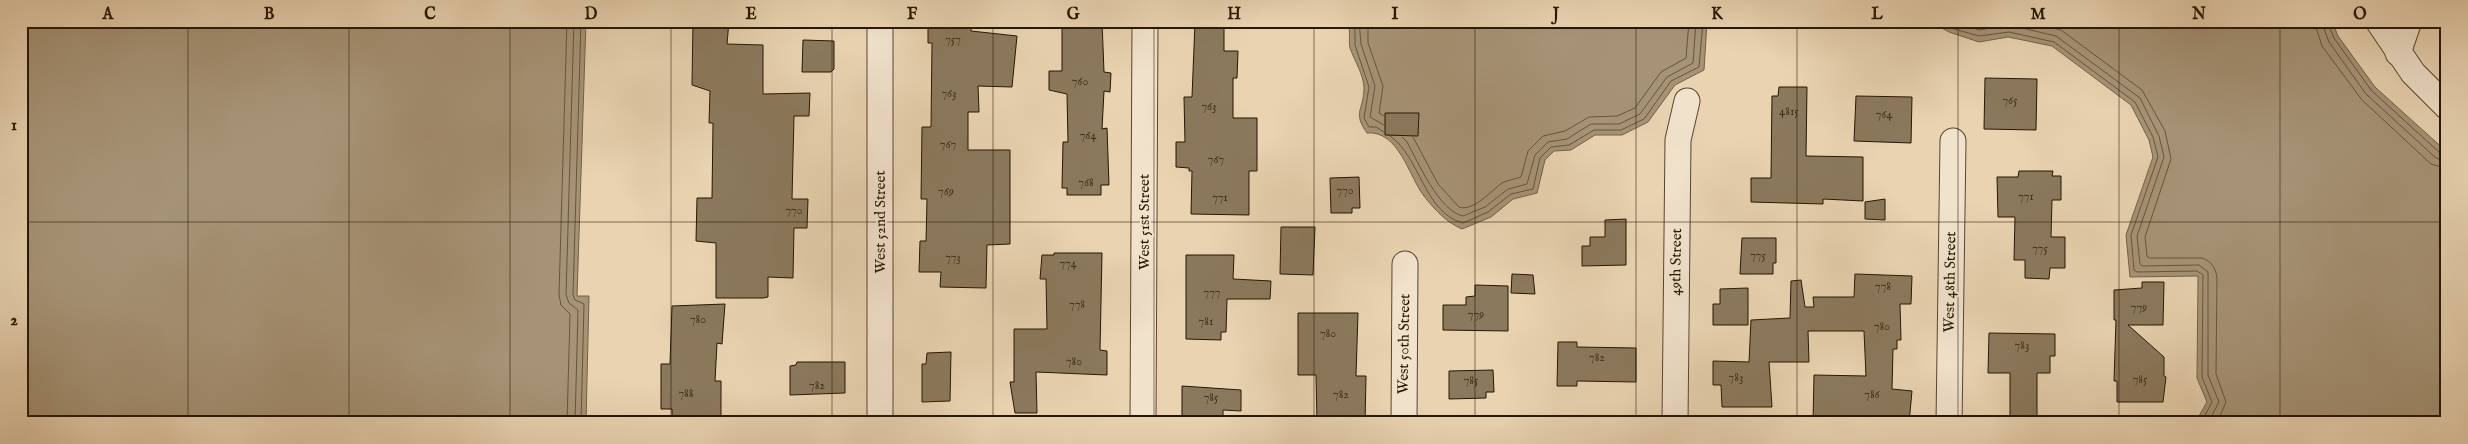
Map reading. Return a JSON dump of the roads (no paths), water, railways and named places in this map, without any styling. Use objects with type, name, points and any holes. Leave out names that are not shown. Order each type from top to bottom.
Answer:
[{"type":"street","name":"West 52nd Street","points":[[880,21],[880,423]]},
{"type":"street","name":"West 51st Street","points":[[1143,423],[1145,21]]},
{"type":"street","points":[[2378,21],[2412,73],[2447,106]]},
{"type":"street","points":[[2398,53],[2409,21]]},
{"type":"street","name":"49th Street","points":[[1675,423],[1678,140],[1686,101]]},
{"type":"street","name":"West 48th Street","points":[[1948,423],[1953,141]]},
{"type":"street","name":"West 50th Street","points":[[1404,423],[1405,264]]},
{"type":"water","points":[[21,21],[586,21],[577,296],[589,296],[586,423],[21,423]]},
{"type":"water","points":[[1346,21],[1722,21],[1707,23],[1704,70],[1675,85],[1648,122],[1622,135],[1595,135],[1571,150],[1554,151],[1545,160],[1537,193],[1513,199],[1491,217],[1462,229],[1446,219],[1428,201],[1395,147],[1378,134],[1367,133],[1363,126],[1359,115],[1364,95],[1364,83],[1350,48],[1348,24]]},
{"type":"water","points":[[1936,21],[2332,21],[2338,36],[2375,87],[2447,152],[2447,423],[2195,423],[2207,402],[2197,378],[2198,276],[2130,277],[2126,235],[2153,157],[2149,140],[2131,105],[2052,46],[2008,37],[1979,42],[1949,32],[1938,26]]}]
